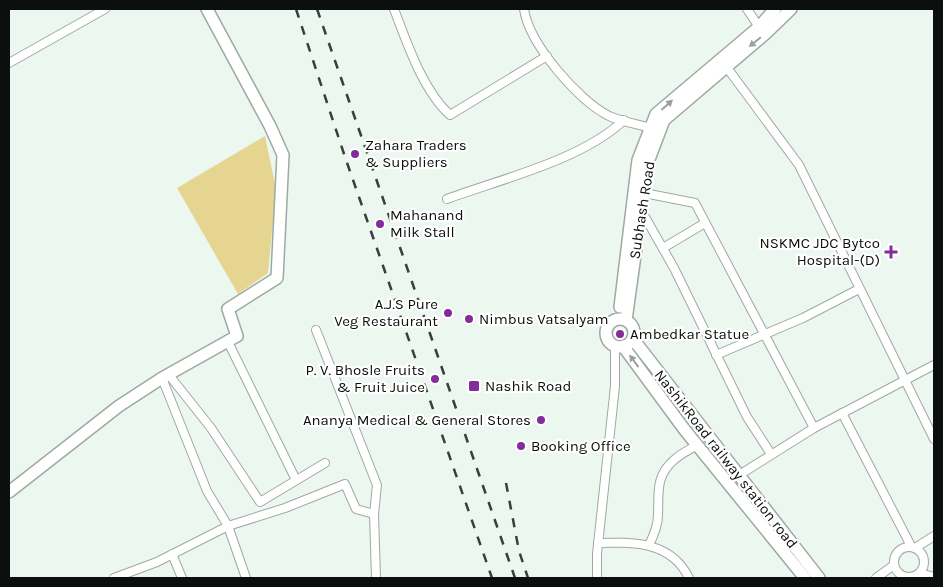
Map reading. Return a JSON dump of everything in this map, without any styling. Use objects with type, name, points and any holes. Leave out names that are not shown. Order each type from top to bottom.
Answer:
[{"type":"main road","points":[[9,492],[119,406],[166,376],[237,336],[228,309],[277,278],[283,155],[270,126],[207,9]]},
{"type":"main road","name":"Subhash Road","points":[[622,319],[648,162],[664,120],[776,9]]},
{"type":"main road","name":"Subhash Road","points":[[622,319],[638,160],[656,114],[723,62],[765,34],[791,9]]},
{"type":"main road","points":[[624,344],[632,326],[622,319],[609,324],[606,333],[609,341],[624,344],[697,445],[805,578]]},
{"type":"main road","name":"NashikRoad railway station road","points":[[624,344],[739,475],[819,578]]},
{"type":"street","points":[[9,63],[106,9]]},
{"type":"street","points":[[394,9],[411,51],[438,104],[450,115],[547,56]]},
{"type":"street","points":[[524,9],[526,22],[537,44],[577,91],[609,116],[651,128]]},
{"type":"street","points":[[747,9],[759,27]]},
{"type":"street","points":[[723,62],[798,165],[934,439]]},
{"type":"street","points":[[447,200],[535,169],[609,134],[624,120]]},
{"type":"street","points":[[644,192],[695,203],[762,334],[814,428]]},
{"type":"street","points":[[641,210],[663,248],[747,416],[771,454]]},
{"type":"street","points":[[663,248],[705,223]]},
{"type":"street","points":[[716,355],[803,318],[859,289]]},
{"type":"street","points":[[316,330],[377,486],[374,514],[376,578]]},
{"type":"street","points":[[228,341],[296,480]]},
{"type":"street","points":[[597,578],[598,543],[615,386],[624,344]]},
{"type":"street","points":[[727,483],[771,454],[842,412],[934,365]]},
{"type":"street","points":[[166,376],[211,428],[260,502],[324,463]]},
{"type":"street","points":[[166,376],[207,491],[228,526],[246,578]]},
{"type":"street","points":[[842,412],[913,547],[925,559],[920,573]]},
{"type":"street","points":[[649,545],[655,532],[658,515],[657,490],[659,480],[673,461],[697,445]]},
{"type":"street","points":[[114,578],[172,554],[228,526],[285,508],[345,484],[356,509],[374,514]]},
{"type":"street","points":[[876,578],[894,566],[898,552],[913,547],[934,536]]},
{"type":"street","points":[[598,543],[628,542],[649,545],[672,557],[688,578]]},
{"type":"street","points":[[172,554],[182,578]]},
{"type":"street","points":[[894,566],[899,574],[907,578],[920,573],[933,577]]},
{"type":"shaded area","points":[[265,136],[276,189],[268,273],[238,294],[177,188]]},
{"type":"railway","points":[[296,9],[345,157],[492,578]]},
{"type":"railway","points":[[317,9],[515,578]]},
{"type":"railway","points":[[506,483],[519,551],[528,578]]},
{"type":"place","name":"Zahara Traders & Suppliers","points":[[355,154]]},
{"type":"place","name":"Mahanand Milk Stall","points":[[380,224]]},
{"type":"place","name":"NSKMC JDC Bytco Hospital-(D)","points":[[891,252]]},
{"type":"place","name":"A.J.S Pure Veg Restaurant","points":[[448,313]]},
{"type":"place","name":"Nimbus Vatsalyam","points":[[469,319]]},
{"type":"place","name":"Ambedkar Statue","points":[[620,334]]},
{"type":"place","name":"P. V. Bhosle Fruits & Fruit Juice","points":[[435,379]]},
{"type":"place","name":"Nashik Road","points":[[474,386]]},
{"type":"place","name":"Ananya Medical & General Stores","points":[[541,420]]},
{"type":"place","name":"Booking Office","points":[[521,446]]}]
